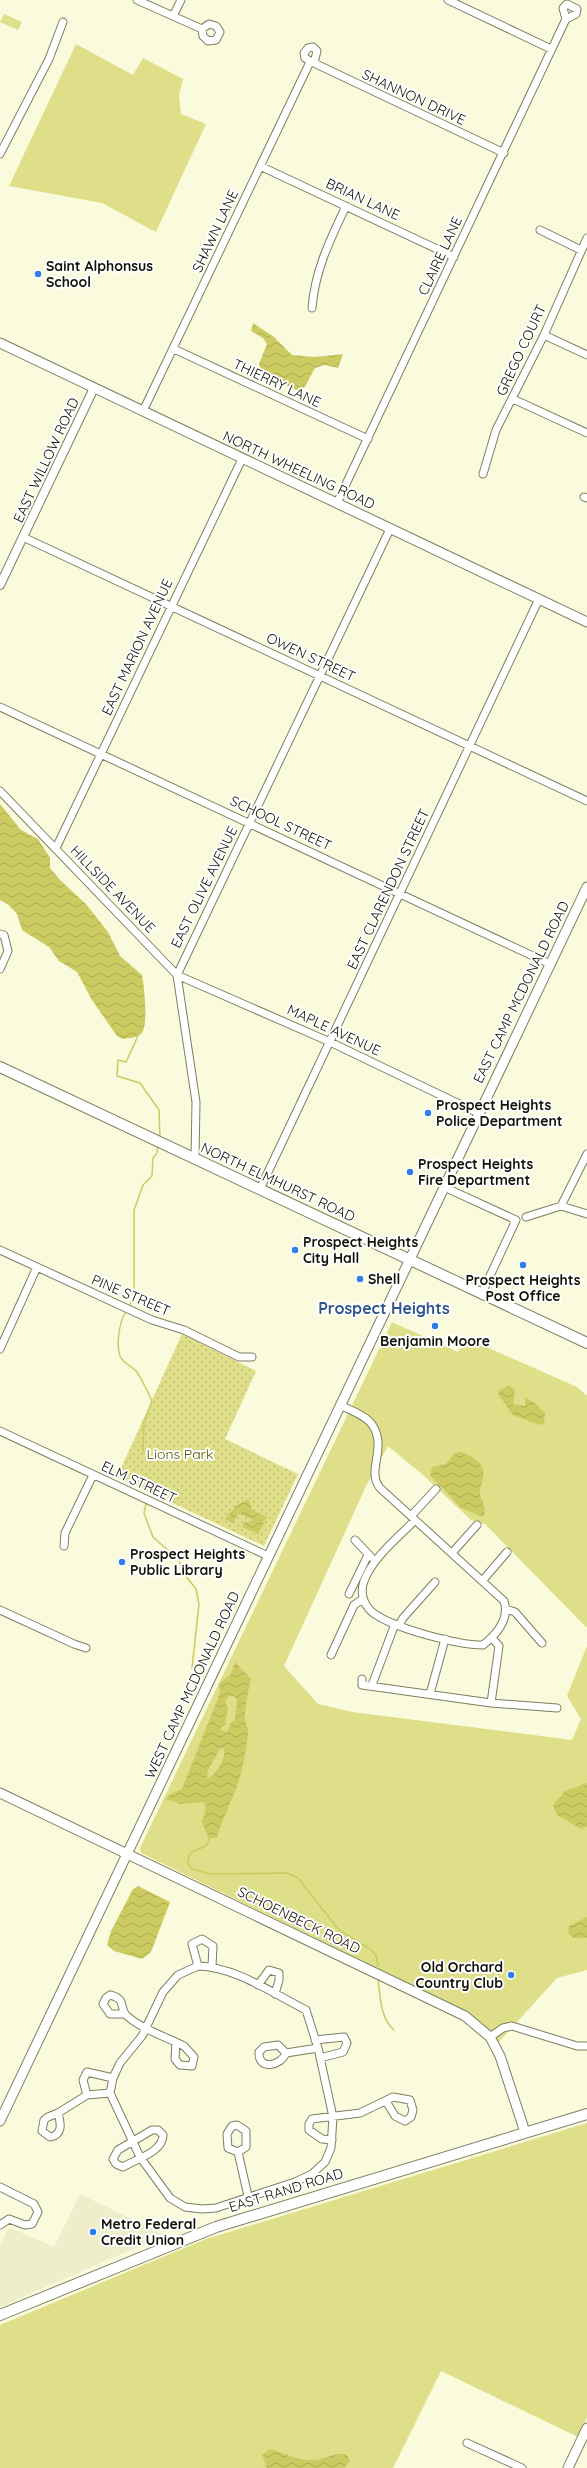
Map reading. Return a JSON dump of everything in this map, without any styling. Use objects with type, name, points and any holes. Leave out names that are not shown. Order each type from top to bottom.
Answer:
[{"type":"main road","name":"NORTH WHEELING ROAD","points":[[0,343],[587,622]]},
{"type":"main road","name":"EAST CAMP MCDONALD ROAD","points":[[409,1260],[478,1113],[587,888]]},
{"type":"main road","name":"NORTH ELMHURST ROAD","points":[[0,1067],[587,1343]]},
{"type":"main road","name":"WEST CAMP MCDONALD ROAD","points":[[0,2121],[268,1556],[342,1406],[409,1260]]},
{"type":"main road","name":"SCHOENBECK ROAD","points":[[0,1793],[465,2016],[490,2038],[500,2056],[525,2132]]},
{"type":"main road","name":"EAST RAND ROAD","points":[[0,2315],[216,2227],[587,2114]]},
{"type":"main road","points":[[568,2468],[587,2428]]},
{"type":"street","points":[[137,0],[202,29]]},
{"type":"street","points":[[173,16],[181,0]]},
{"type":"street","points":[[448,0],[463,3],[551,49]]},
{"type":"street","name":"CLAIRE LANE","points":[[337,503],[504,153],[566,19]]},
{"type":"street","points":[[0,154],[50,59],[63,22]]},
{"type":"street","name":"SHANNON DRIVE","points":[[312,62],[504,153]]},
{"type":"street","name":"SHAWN LANE","points":[[143,412],[260,166],[312,62]]},
{"type":"street","name":"BRIAN LANE","points":[[260,166],[454,257]]},
{"type":"street","points":[[312,308],[316,276],[322,258],[346,206]]},
{"type":"street","points":[[540,230],[581,250]]},
{"type":"street","name":"GREGO COURT","points":[[483,474],[496,430],[544,335],[587,238]]},
{"type":"street","points":[[544,335],[587,355]]},
{"type":"street","name":"THIERRY LANE","points":[[174,349],[368,439]]},
{"type":"street","name":"EAST WILLOW ROAD","points":[[0,585],[94,388]]},
{"type":"street","points":[[513,399],[587,433]]},
{"type":"street","name":"EAST MARION AVENUE","points":[[56,848],[170,606],[242,459]]},
{"type":"street","name":"EAST OLIVE AVENUE","points":[[177,975],[390,529]]},
{"type":"street","name":"OWEN STREET","points":[[24,537],[587,801]]},
{"type":"street","name":"EAST CLARENDON STREET","points":[[260,1189],[539,599]]},
{"type":"street","name":"SCHOOL STREET","points":[[0,707],[550,964]]},
{"type":"street","name":"HILLSIDE AVENUE","points":[[0,791],[177,975]]},
{"type":"street","points":[[0,934],[4,936],[8,951],[0,970]]},
{"type":"street","points":[[177,975],[196,1102],[195,1159]]},
{"type":"street","name":"MAPLE AVENUE","points":[[177,975],[330,1042],[478,1113]]},
{"type":"street","points":[[561,1206],[587,1154]]},
{"type":"street","points":[[444,1187],[516,1220],[482,1293]]},
{"type":"street","points":[[526,1217],[561,1206],[587,1214]]},
{"type":"street","name":"PINE STREET","points":[[0,1250],[152,1320],[184,1330],[239,1357],[252,1357]]},
{"type":"street","points":[[0,1349],[37,1267]]},
{"type":"street","points":[[342,1406],[364,1417],[373,1426],[378,1440],[379,1453],[374,1473],[376,1484],[413,1518],[452,1553],[483,1580],[504,1601],[506,1609],[502,1626],[492,1638],[483,1645],[445,1639],[397,1624],[372,1612],[363,1599],[364,1582],[376,1561],[413,1518],[436,1489]]},
{"type":"street","name":"ELM STREET","points":[[0,1431],[268,1556]]},
{"type":"street","points":[[64,1546],[65,1533],[93,1475]]},
{"type":"street","points":[[452,1553],[477,1525]]},
{"type":"street","points":[[355,1540],[368,1555],[376,1561]]},
{"type":"street","points":[[483,1580],[507,1552]]},
{"type":"street","points":[[349,1594],[368,1555]]},
{"type":"street","points":[[372,1685],[397,1624],[435,1582]]},
{"type":"street","points":[[331,1655],[354,1605],[363,1599]]},
{"type":"street","points":[[506,1609],[515,1612],[542,1643]]},
{"type":"street","points":[[0,1610],[86,1648]]},
{"type":"street","points":[[491,1703],[499,1646],[492,1638]]},
{"type":"street","points":[[430,1694],[445,1639]]},
{"type":"street","points":[[362,1679],[362,1685],[372,1685],[491,1703],[556,1708]]},
{"type":"street","points":[[198,1966],[192,1944],[202,1939],[213,1946],[212,1966]]},
{"type":"street","points":[[198,1966],[212,1966],[228,1970],[306,2010],[318,2048],[333,2117],[332,2140],[325,2162],[312,2174],[295,2182],[248,2196],[216,2208],[202,2209],[186,2207],[170,2198],[140,2157],[110,2093],[113,2078],[120,2063],[142,2036],[163,1992],[178,1975],[198,1966]]},
{"type":"street","points":[[258,1985],[264,1974],[269,1970],[274,1970],[279,1973],[280,1980],[275,1994]]},
{"type":"street","points":[[124,2014],[176,2042]]},
{"type":"street","points":[[490,2038],[503,2028],[512,2026],[577,2046],[587,2046]]},
{"type":"street","points":[[315,2040],[340,2036],[344,2038],[346,2043],[343,2052],[320,2058]]},
{"type":"street","points":[[286,2053],[318,2048]]},
{"type":"street","points":[[87,2095],[83,2080],[87,2072],[113,2078]]},
{"type":"street","points":[[58,2113],[87,2095],[110,2093]]},
{"type":"street","points":[[332,2140],[315,2136],[309,2130],[309,2124],[312,2120],[360,2113],[386,2101]]},
{"type":"street","points":[[152,2130],[158,2130],[162,2134],[163,2141],[159,2147],[123,2167],[116,2164],[113,2158],[114,2154],[133,2141],[152,2130]]},
{"type":"street","points":[[238,2152],[248,2196]]},
{"type":"street","points":[[0,2187],[34,2204],[38,2212],[32,2224],[26,2225],[9,2219],[0,2225]]},
{"type":"street","points":[[467,2443],[522,2468]]},
{"type":"shaded area","points":[[80,2194],[165,2235],[0,2307],[0,2246],[9,2227],[54,2247]]},
{"type":"green space","points":[[4,14],[22,22],[18,30],[0,22]]},
{"type":"green space","points":[[76,44],[133,75],[143,58],[183,79],[179,95],[181,114],[206,124],[156,232],[102,203],[9,186]]},
{"type":"green space","name":"Old Orchard Country Club","points":[[392,1322],[458,1352],[466,1338],[577,1387],[587,1396],[587,1628],[485,1524],[471,1520],[423,1475],[388,1446],[367,1484],[284,1666],[318,1704],[352,1712],[572,1740],[581,1719],[567,1696],[587,1646],[587,1970],[557,1978],[497,2044],[475,2018],[442,2000],[141,1853],[140,1848]]},
{"type":"green space","name":"Lions Park","points":[[182,1334],[256,1371],[225,1439],[298,1474],[264,1546],[117,1477]]},
{"type":"green space","points":[[587,2123],[587,2417],[578,2437],[441,2371],[393,2468],[0,2468],[0,2325],[206,2239]]},
{"type":"water","points":[[253,323],[274,337],[292,355],[315,357],[343,354],[338,368],[325,365],[315,368],[303,390],[297,390],[261,374],[259,364],[267,344],[263,338],[251,331]]},
{"type":"water","points":[[0,804],[21,830],[38,839],[50,858],[50,868],[60,880],[86,904],[108,932],[120,956],[142,975],[145,996],[145,1024],[141,1034],[135,1037],[123,1039],[117,1036],[92,1000],[77,972],[59,961],[49,947],[22,930],[17,914],[9,905],[0,900]]},
{"type":"water","points":[[509,1386],[515,1389],[513,1404],[525,1406],[525,1397],[545,1413],[544,1423],[539,1425],[513,1415],[498,1394],[501,1389]]},
{"type":"water","points":[[461,1452],[478,1461],[483,1469],[484,1473],[480,1492],[485,1508],[483,1517],[461,1508],[430,1475],[432,1467],[446,1464],[455,1453]]},
{"type":"water","points":[[248,1499],[252,1510],[267,1517],[258,1534],[242,1527],[245,1521],[251,1524],[252,1519],[240,1514],[237,1515],[233,1523],[225,1519],[236,1506]]},
{"type":"water","points":[[235,1662],[251,1679],[245,1714],[245,1722],[248,1730],[247,1743],[241,1773],[235,1792],[217,1837],[209,1839],[202,1822],[206,1807],[203,1802],[181,1804],[165,1799],[172,1793],[182,1789],[220,1693],[219,1684],[231,1674]],"holes":[[[229,1696],[234,1696],[237,1700],[235,1720],[231,1722],[227,1732],[221,1730],[221,1727],[225,1725],[228,1707],[225,1702]],[[223,1748],[223,1760],[214,1774],[207,1778],[208,1770],[220,1749]]]},
{"type":"water","points":[[587,1783],[587,1826],[581,1829],[557,1815],[553,1805],[565,1791]]},
{"type":"water","points":[[138,1886],[170,1902],[151,1952],[142,1959],[114,1951],[107,1945],[111,1931],[133,1889]]},
{"type":"water","points":[[587,1917],[587,1938],[574,1938],[568,1933],[569,1926]]},
{"type":"water","points":[[270,2449],[307,2460],[318,2460],[342,2454],[347,2455],[350,2461],[344,2468],[267,2468],[262,2455]]},
{"type":"waterway","points":[[138,1036],[126,1062],[118,1060],[117,1076],[140,1083],[159,1110],[160,1138]]},
{"type":"waterway","points":[[130,1305],[134,1292],[134,1210],[143,1185],[152,1176],[153,1158],[157,1153],[158,1145]]},
{"type":"waterway","points":[[125,1313],[119,1334],[118,1346],[120,1356],[125,1363],[136,1371],[152,1401],[144,1422],[143,1452]]},
{"type":"waterway","points":[[146,1504],[144,1513],[153,1537],[179,1560],[184,1574],[196,1589],[199,1604],[192,1668],[197,1674]]},
{"type":"waterway","points":[[209,1839],[207,1845],[193,1851],[189,1855],[188,1864],[192,1869],[210,1874],[287,1873],[298,1878],[339,1930],[370,1949],[376,1955],[378,1966]]},
{"type":"waterway","points":[[378,1978],[383,2013],[389,2025],[394,2030]]},
{"type":"place","name":"Saint Alphonsus School","points":[[38,274]]},
{"type":"place","name":"Prospect Heights Police Department","points":[[428,1113]]},
{"type":"place","name":"Prospect Heights Fire Department","points":[[410,1172]]},
{"type":"place","name":"Prospect Heights City Hall","points":[[295,1250]]},
{"type":"place","name":"Prospect Heights Post Office","points":[[523,1265]]},
{"type":"place","name":"Shell","points":[[360,1279]]},
{"type":"place","name":"Benjamin Moore","points":[[435,1326]]},
{"type":"place","name":"Prospect Heights Public Library","points":[[122,1562]]},
{"type":"place","name":"Old Orchard Country Club","points":[[511,1975]]},
{"type":"place","name":"Metro Federal Credit Union","points":[[93,2232]]},
{"type":"district","name":"Prospect Heights","points":[[384,1308]]}]
